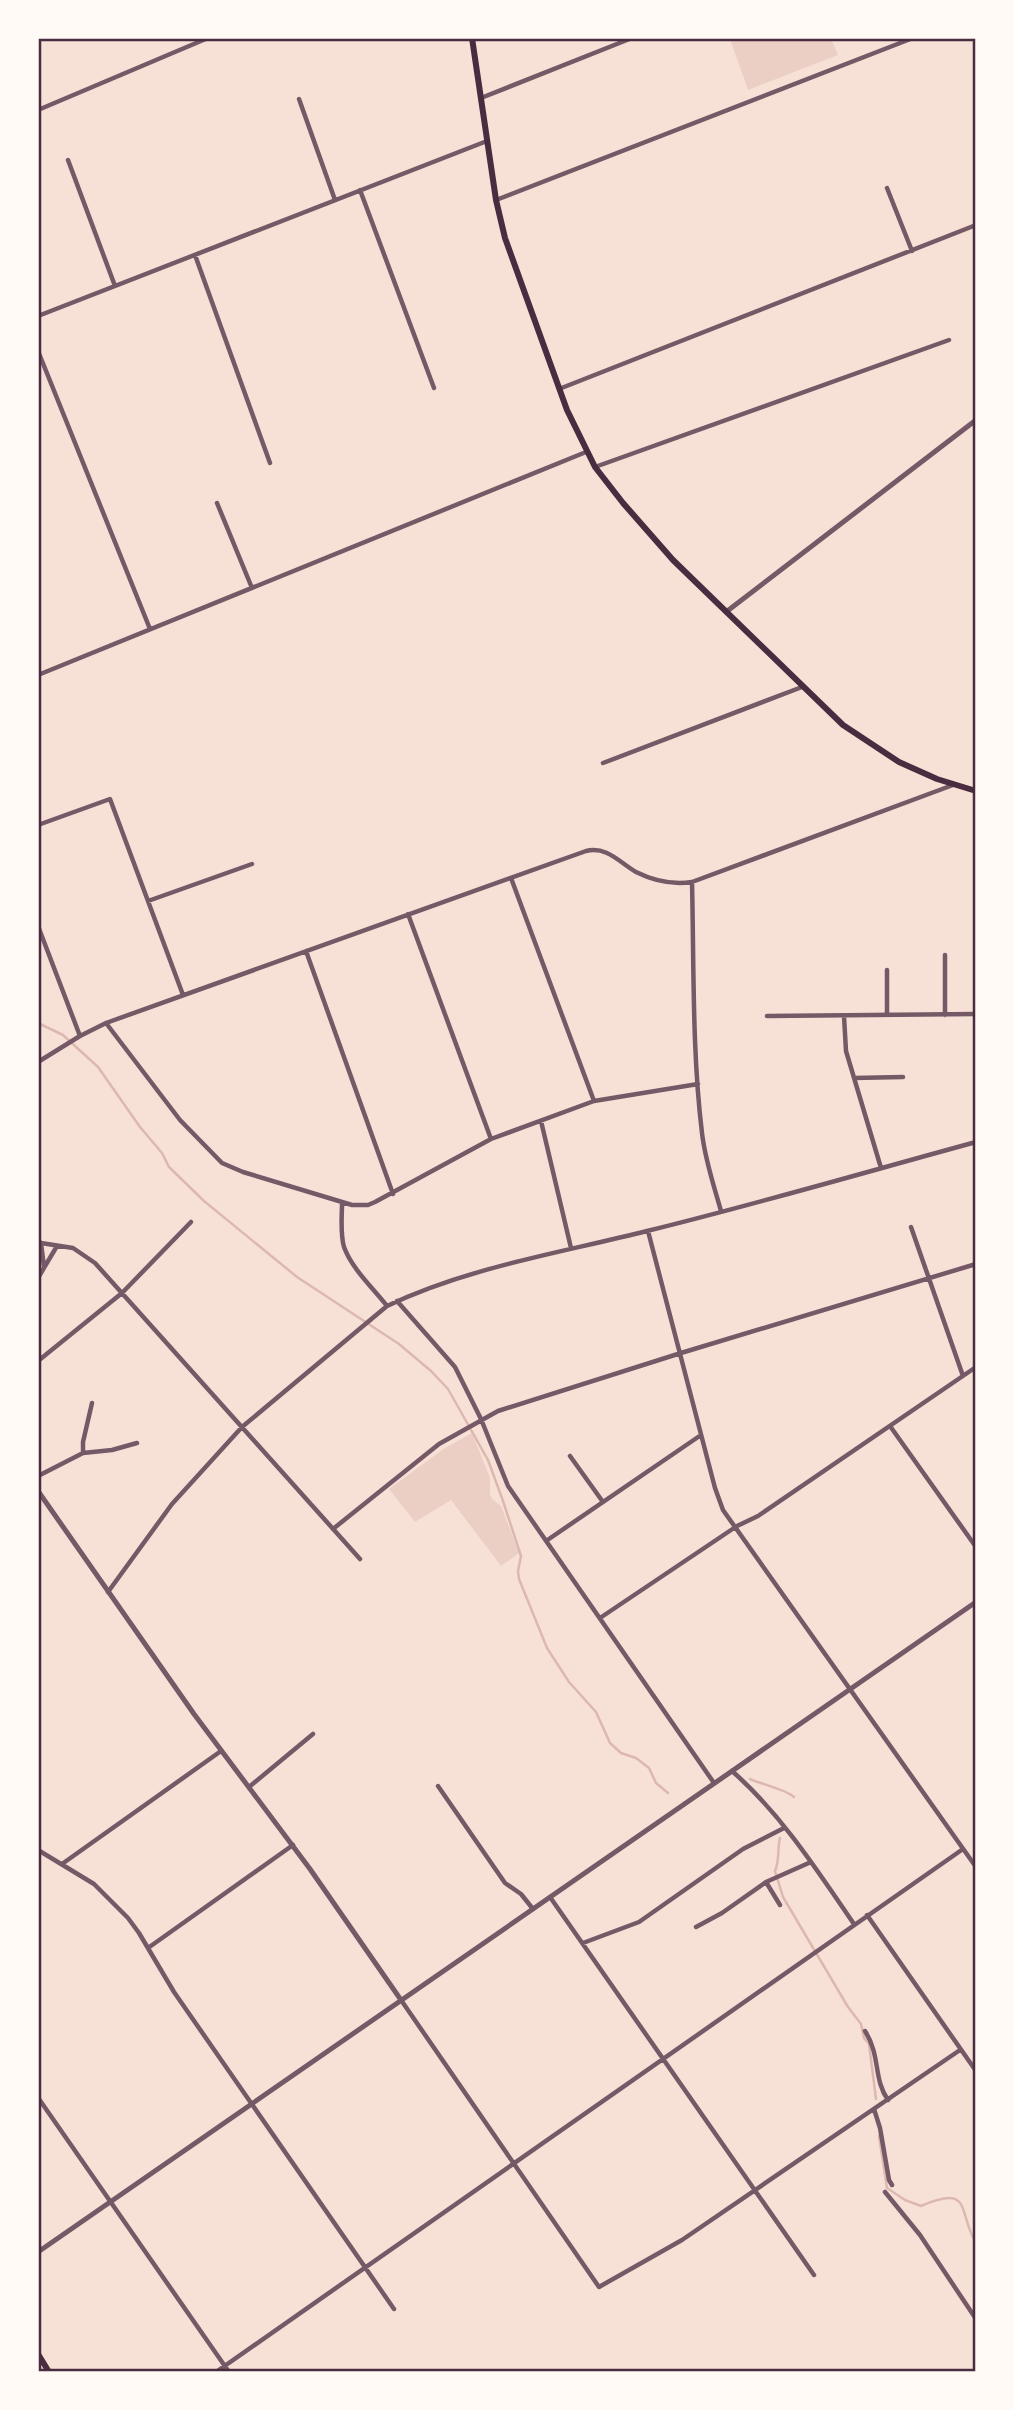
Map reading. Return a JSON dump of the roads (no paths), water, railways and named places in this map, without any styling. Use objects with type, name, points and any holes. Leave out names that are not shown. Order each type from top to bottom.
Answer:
[{"type":"main road","points":[[471,38],[496,200],[512,259],[559,389],[595,467],[659,544],[843,725],[882,753],[919,772],[975,791]]},
{"type":"main road","points":[[38,2354],[49,2371]]},
{"type":"street","points":[[38,110],[208,38]]},
{"type":"street","points":[[481,98],[632,38]]},
{"type":"street","points":[[496,200],[913,38]]},
{"type":"street","points":[[299,99],[335,200]]},
{"type":"street","points":[[38,316],[487,141]]},
{"type":"street","points":[[68,160],[115,286]]},
{"type":"street","points":[[887,188],[912,251]]},
{"type":"street","points":[[360,190],[434,388]]},
{"type":"street","points":[[559,389],[975,226]]},
{"type":"street","points":[[195,255],[270,463]]},
{"type":"street","points":[[595,467],[949,340]]},
{"type":"street","points":[[38,351],[150,630]]},
{"type":"street","points":[[726,612],[975,420]]},
{"type":"street","points":[[38,675],[586,452]]},
{"type":"street","points":[[217,503],[252,588]]},
{"type":"street","points":[[603,763],[802,687]]},
{"type":"street","points":[[38,1062],[106,1023],[593,849],[604,850],[647,876],[670,883],[692,882],[954,785]]},
{"type":"street","points":[[38,825],[110,799],[183,995]]},
{"type":"street","points":[[148,901],[252,864]]},
{"type":"street","points":[[511,878],[594,1101]]},
{"type":"street","points":[[692,882],[698,1084],[704,1143],[721,1212]]},
{"type":"street","points":[[408,914],[492,1139]]},
{"type":"street","points":[[38,926],[77,1038]]},
{"type":"street","points":[[306,951],[393,1194]]},
{"type":"street","points":[[945,955],[945,1015]]},
{"type":"street","points":[[887,970],[887,1015]]},
{"type":"street","points":[[767,1016],[975,1014]]},
{"type":"street","points":[[844,1016],[846,1052],[881,1168]]},
{"type":"street","points":[[106,1023],[180,1120],[222,1163],[243,1172],[359,1206],[393,1194],[492,1139],[594,1101],[698,1084]]},
{"type":"street","points":[[853,1078],[903,1077]]},
{"type":"street","points":[[541,1121],[571,1248]]},
{"type":"street","points":[[108,1592],[172,1504],[242,1427],[387,1306],[492,1268],[721,1212],[975,1142]]},
{"type":"street","points":[[342,1203],[342,1235],[345,1248],[362,1276],[387,1306]]},
{"type":"street","points":[[38,1361],[122,1293],[191,1222]]},
{"type":"street","points":[[911,1227],[963,1376]]},
{"type":"street","points":[[648,1231],[719,1500],[727,1516],[975,1865]]},
{"type":"street","points":[[44,1268],[40,1241],[81,1252],[122,1293],[360,1559]]},
{"type":"street","points":[[38,1278],[57,1246]]},
{"type":"street","points":[[333,1529],[439,1444],[481,1419],[516,1404],[975,1264]]},
{"type":"street","points":[[397,1301],[455,1367],[481,1419],[509,1486],[714,1783]]},
{"type":"street","points":[[600,1619],[737,1527],[758,1516],[975,1367]]},
{"type":"street","points":[[83,1454],[92,1403]]},
{"type":"street","points":[[890,1426],[975,1547]]},
{"type":"street","points":[[546,1541],[701,1435]]},
{"type":"street","points":[[38,1476],[83,1454],[137,1443]]},
{"type":"street","points":[[570,1456],[603,1503]]},
{"type":"street","points":[[38,1491],[221,1751],[293,1845],[599,2287],[682,2240],[960,2050]]},
{"type":"street","points":[[38,2252],[975,1602]]},
{"type":"street","points":[[249,1787],[313,1734]]},
{"type":"street","points":[[62,1864],[221,1751]]},
{"type":"street","points":[[732,1771],[762,1799],[811,1862],[854,1924]]},
{"type":"street","points":[[438,1786],[505,1883],[521,1894],[533,1909]]},
{"type":"street","points":[[583,1943],[639,1922],[743,1849],[784,1828]]},
{"type":"street","points":[[148,1948],[293,1845]]},
{"type":"street","points":[[216,2371],[963,1849]]},
{"type":"street","points":[[38,1850],[104,1892],[128,1918],[174,1992],[394,2309]]},
{"type":"street","points":[[696,1927],[728,1909],[766,1882],[811,1862]]},
{"type":"street","points":[[766,1882],[780,1905]]},
{"type":"street","points":[[550,1897],[814,2274]]},
{"type":"street","points":[[867,1915],[975,2071]]},
{"type":"street","points":[[865,2031],[872,2041],[877,2059],[880,2087],[888,2099]]},
{"type":"street","points":[[39,2099],[229,2371]]},
{"type":"street","points":[[874,2109],[892,2185]]},
{"type":"street","points":[[885,2192],[920,2235],[975,2319]]},
{"type":"waterway","points":[[38,1023],[63,1035],[98,1067],[140,1127],[162,1153],[169,1167],[204,1201],[297,1277],[399,1344],[448,1389],[488,1460],[521,1556],[519,1579],[547,1648],[569,1682],[596,1712],[610,1743],[621,1753],[636,1758],[649,1768],[656,1783],[668,1793]]},
{"type":"waterway","points":[[750,1779],[794,1797]]},
{"type":"waterway","points":[[780,1838],[775,1871],[783,1897],[848,2007],[861,2024],[864,2038],[869,2044],[876,2099]]},
{"type":"waterway","points":[[879,2136],[887,2188],[905,2200],[921,2206],[949,2198],[956,2200],[961,2204],[976,2243]]}]
